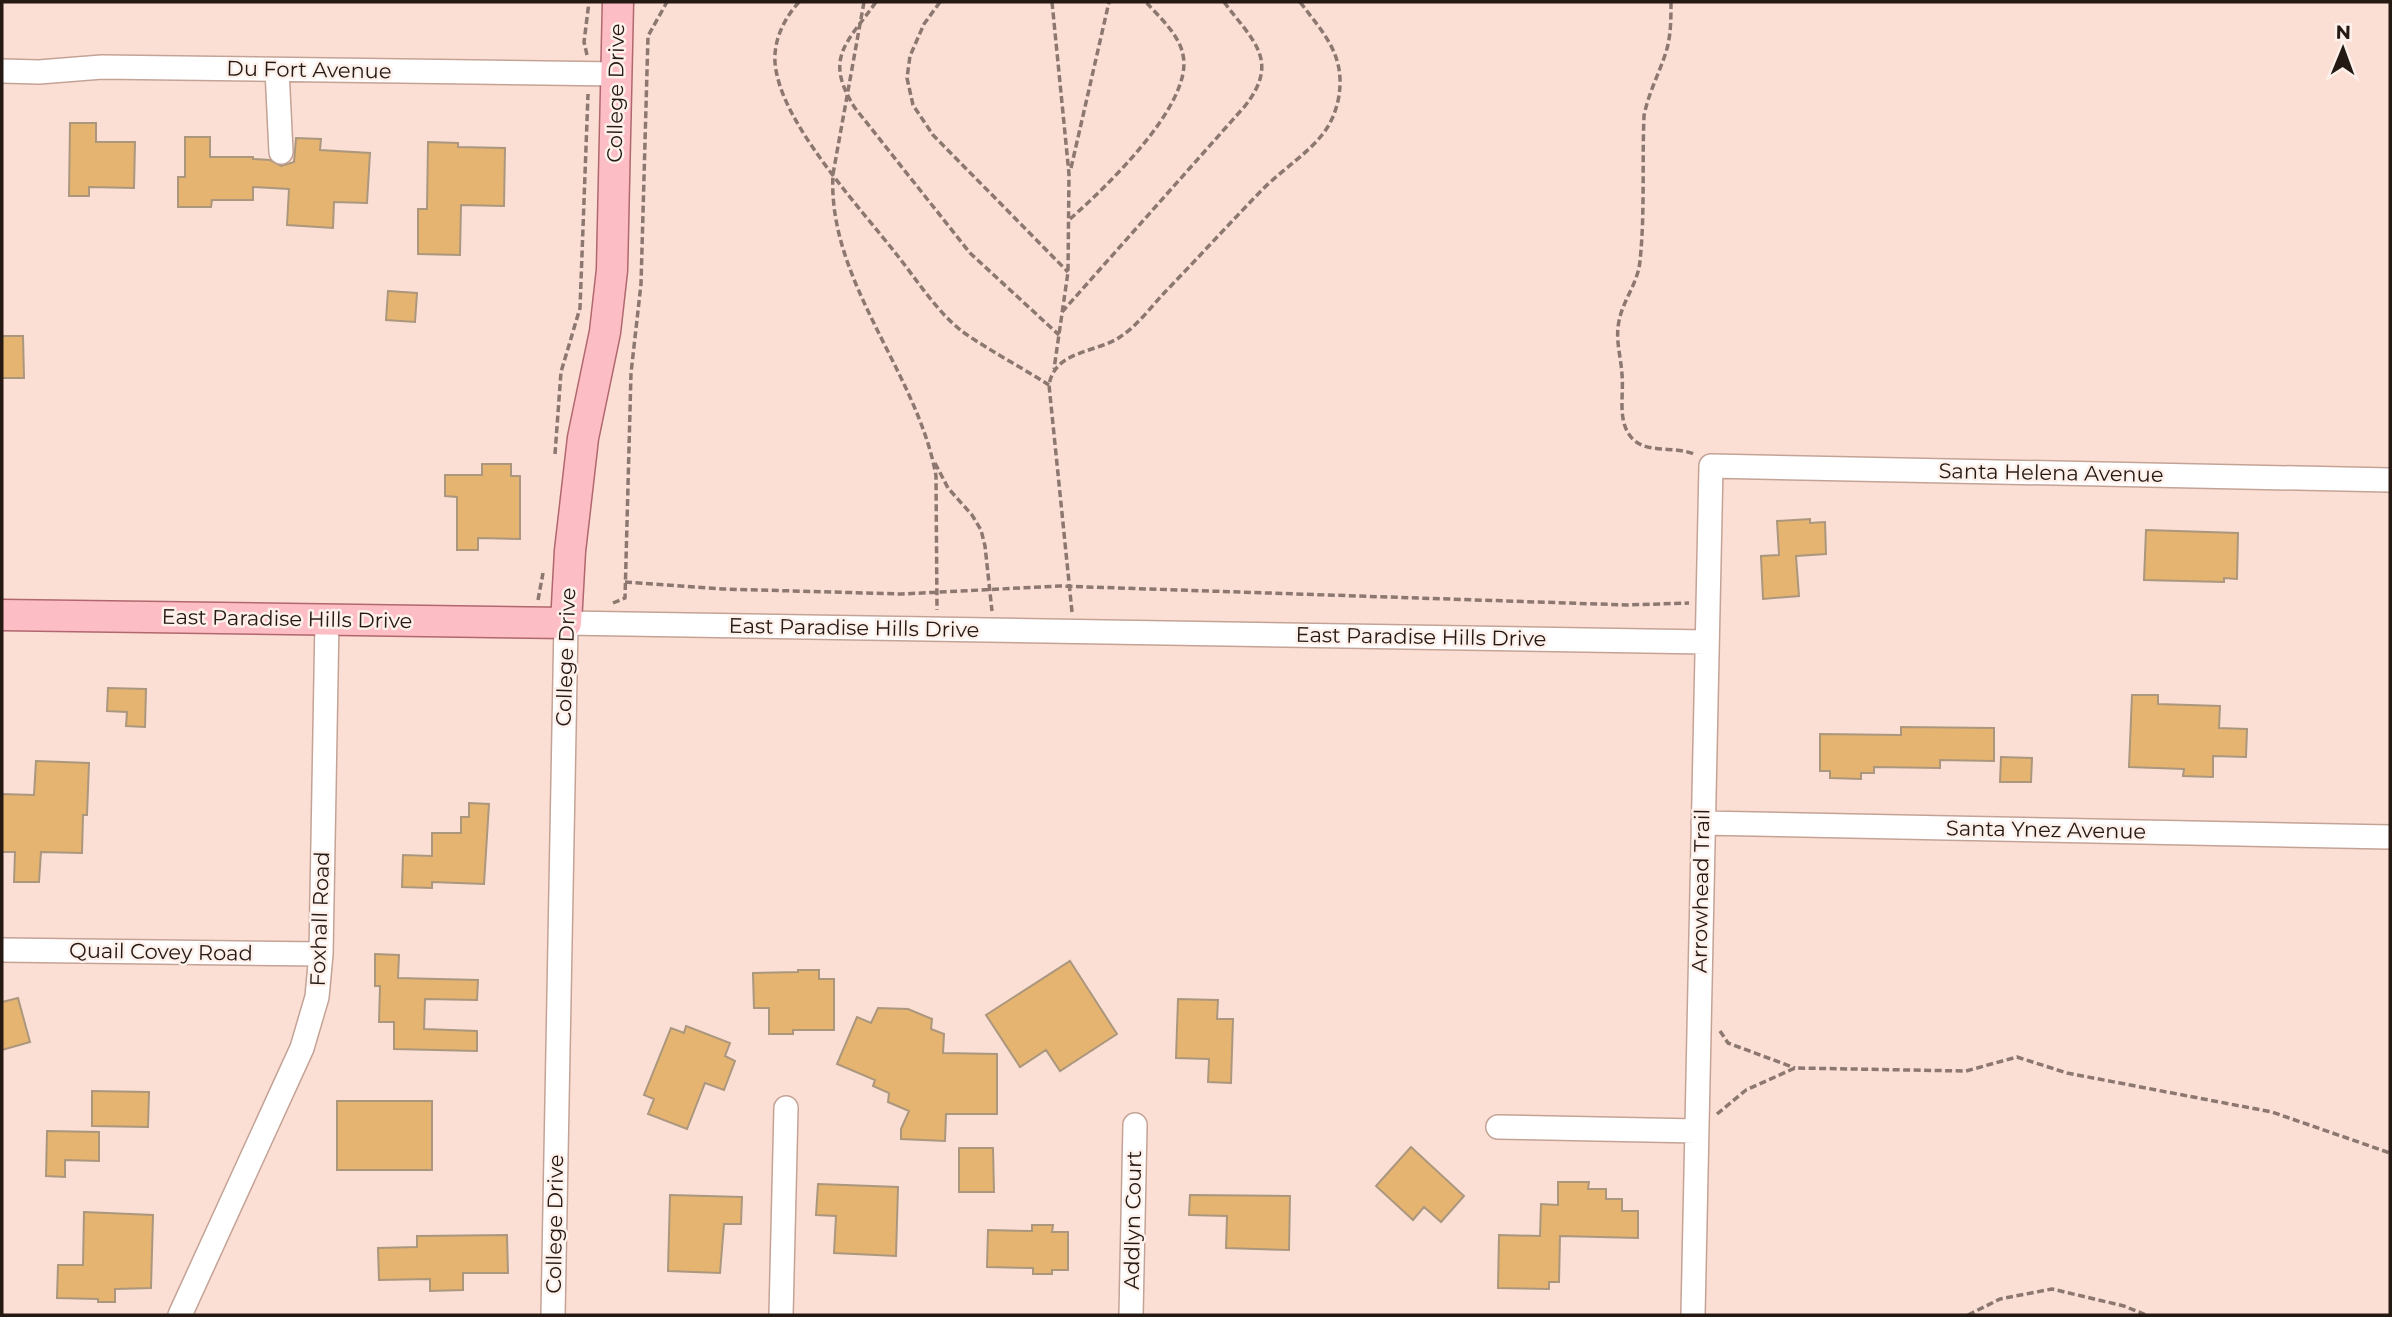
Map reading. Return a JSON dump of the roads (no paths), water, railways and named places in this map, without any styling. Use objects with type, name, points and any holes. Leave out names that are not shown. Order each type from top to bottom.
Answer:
[{"type":"main road","name":"College Drive","points":[[566,622],[570,551],[583,438],[611,292],[603,74],[618,2]]},
{"type":"main road","name":"East Paradise Hills Drive","points":[[2,615],[566,622]]},
{"type":"street","name":"Du Fort Avenue","points":[[2,71],[39,72],[102,67],[603,74]]},
{"type":"street","points":[[277,69],[281,152]]},
{"type":"street","name":"Santa Helena Avenue","points":[[1712,466],[2390,480]]},
{"type":"street","name":"Arrowhead Trail","points":[[1693,1315],[1712,466]]},
{"type":"street","name":"Foxhall Road","points":[[180,1315],[302,1048],[317,997],[321,954],[327,620]]},
{"type":"street","name":"East Paradise Hills Drive","points":[[566,622],[1707,642]]},
{"type":"street","name":"College Drive","points":[[553,1315],[566,622]]},
{"type":"street","name":"Santa Ynez Avenue","points":[[1703,823],[2390,837]]},
{"type":"street","name":"Quail Covey Road","points":[[2,950],[321,954]]},
{"type":"street","points":[[781,1315],[786,1108]]},
{"type":"street","name":"Addlyn Court","points":[[1131,1315],[1135,1125]]},
{"type":"street","points":[[1498,1127],[1697,1131]]}]
